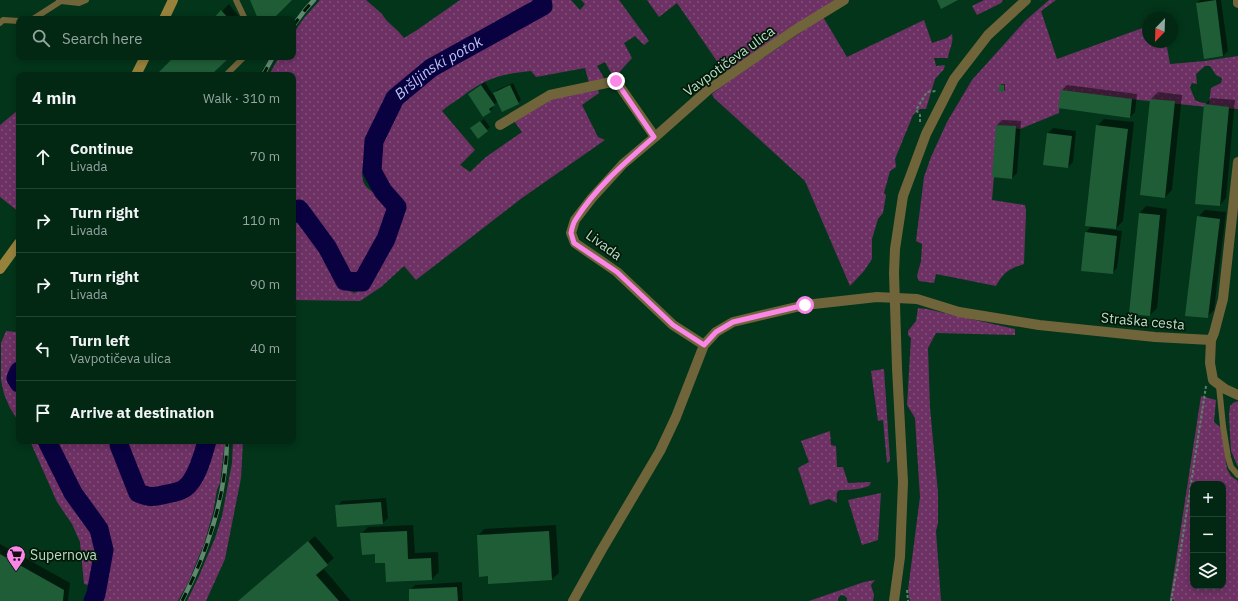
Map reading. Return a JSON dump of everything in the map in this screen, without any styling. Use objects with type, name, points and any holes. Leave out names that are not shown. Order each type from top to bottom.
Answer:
[{"type":"main road","points":[[166,16],[174,0]]},
{"type":"main road","points":[[138,72],[144,60]]},
{"type":"main road","points":[[0,269],[16,247]]},
{"type":"street","name":"Vavpotičeva ulica","points":[[654,137],[708,90],[795,30],[844,0]]},
{"type":"street","points":[[894,601],[900,557],[903,482],[896,368],[894,273],[895,249],[904,196],[926,134],[954,79],[988,35],[1026,0]]},
{"type":"street","points":[[500,125],[550,95],[616,81],[654,137]]},
{"type":"street","name":"Livada","points":[[654,137],[624,164],[592,198],[575,220],[571,233],[574,243],[617,272],[673,325],[704,345]]},
{"type":"street","points":[[1238,162],[1222,299],[1212,340],[1210,363],[1213,380],[1219,386],[1238,395]]},
{"type":"street","points":[[573,601],[600,551],[660,451],[676,417],[704,345],[716,332],[733,322],[805,305],[877,297],[895,298]]},
{"type":"street","name":"Straška cesta","points":[[895,298],[917,299],[959,312],[1038,325],[1155,337],[1212,340]]},
{"type":"lane","points":[[38,16],[60,1],[79,3],[86,0]]},
{"type":"lane","points":[[236,0],[244,16]]},
{"type":"lane","points":[[0,23],[3,20],[16,21]]},
{"type":"lane","points":[[229,72],[241,60]]},
{"type":"lane","points":[[1219,386],[1228,457],[1231,467],[1238,475]]},
{"type":"path","points":[[1172,601],[1207,385]]},
{"type":"shaded area","points":[[320,0],[366,0],[381,13],[404,38],[460,0],[571,0],[580,10],[585,4],[581,0],[619,0],[649,41],[644,45],[635,36],[624,43],[632,58],[615,77],[605,62],[597,66],[604,78],[600,82],[589,83],[585,68],[536,77],[531,71],[520,72],[493,78],[477,86],[448,106],[442,111],[475,150],[460,165],[470,172],[486,157],[522,132],[514,121],[552,99],[598,89],[599,93],[582,105],[598,137],[605,140],[522,198],[416,280],[404,266],[381,287],[360,301],[296,300],[296,72],[271,72],[277,60],[296,60],[296,30]],"holes":[[[434,56],[438,61],[425,77],[413,87],[400,102],[376,154],[373,178],[397,204],[399,219],[396,230],[368,281],[362,290],[354,293],[347,290],[340,284],[321,244],[327,242],[347,276],[357,279],[388,225],[388,215],[384,203],[366,186],[362,177],[363,164],[370,140],[379,117],[395,91],[413,72]]]},
{"type":"shaded area","points":[[647,0],[837,0],[727,72],[723,70],[677,3],[659,17]]},
{"type":"shaded area","points":[[984,0],[1003,0],[1001,3],[977,15],[972,6]]},
{"type":"shaded area","points":[[1049,0],[1056,0],[1041,11],[1057,59],[1142,28],[1142,48],[1167,48],[1170,64],[1238,56],[1238,109],[1061,92],[1059,113],[1020,129],[998,126],[992,200],[1025,205],[1024,264],[1007,272],[996,286],[936,274],[934,283],[919,281],[917,276],[921,261],[922,244],[916,241],[924,177],[931,157],[947,122],[972,80],[1025,21]],"holes":[[[1205,66],[1210,66],[1216,75],[1222,78],[1221,83],[1211,88],[1209,104],[1195,100],[1190,87],[1192,83],[1197,84],[1196,74]]]},
{"type":"shaded area","points":[[823,17],[847,57],[924,20],[932,43],[947,38],[952,34],[952,43],[948,58],[934,58],[936,66],[945,65],[944,69],[935,79],[926,109],[920,109],[913,115],[895,159],[896,167],[890,171],[884,193],[886,195],[883,213],[878,219],[872,239],[872,259],[864,271],[850,286],[805,181],[714,98],[712,94]]},
{"type":"shaded area","points":[[16,112],[16,210],[0,197],[0,125]]},
{"type":"shaded area","points":[[918,308],[1015,329],[1015,335],[936,333],[928,348],[930,408],[938,493],[938,523],[936,531],[941,601],[910,601],[908,590],[920,497],[915,418],[907,405],[911,338],[908,335],[908,331],[916,321]]},
{"type":"shaded area","points":[[6,331],[16,332],[16,368],[13,374],[16,389],[16,417],[4,394],[1,380],[1,343]]},
{"type":"shaded area","points":[[884,369],[890,461],[887,463],[883,420],[878,421],[871,371]]},
{"type":"shaded area","points":[[1201,396],[1216,400],[1214,422],[1221,428],[1227,469],[1231,476],[1238,481],[1238,601],[1170,599]]},
{"type":"shaded area","points":[[1238,401],[1238,467],[1231,451],[1229,415],[1230,406]]},
{"type":"shaded area","points":[[830,431],[831,445],[836,446],[837,467],[843,467],[848,483],[871,482],[869,486],[866,487],[838,491],[837,503],[829,499],[810,505],[798,468],[809,462],[801,441]]},
{"type":"shaded area","points":[[31,444],[44,444],[66,489],[96,531],[99,551],[94,586],[84,584],[80,542],[72,524],[57,502]]},
{"type":"shaded area","points":[[52,444],[113,444],[132,497],[141,504],[172,500],[187,493],[198,481],[209,456],[212,444],[225,444],[220,483],[204,544],[188,583],[178,601],[98,601],[103,583],[106,562],[103,531],[89,507],[74,488]]},
{"type":"shaded area","points":[[126,444],[204,444],[198,460],[188,478],[180,484],[167,489],[148,490],[144,487],[136,476]]},
{"type":"shaded area","points":[[233,444],[243,444],[241,478],[225,559],[206,601],[187,601],[215,538],[222,516],[232,463]]},
{"type":"shaded area","points":[[881,493],[878,540],[862,545],[848,500]]},
{"type":"shaded area","points":[[875,580],[871,585],[874,595],[873,601],[847,601],[845,596],[841,595],[838,598],[838,601],[809,601],[864,582]]},
{"type":"building","points":[[250,0],[292,0],[276,16],[257,16]]},
{"type":"building","points":[[937,0],[958,0],[941,9]]},
{"type":"building","points":[[1216,0],[1223,56],[1204,59],[1196,3]]},
{"type":"building","points":[[221,10],[226,16],[216,16]]},
{"type":"building","points":[[171,60],[227,60],[214,72],[159,72]]},
{"type":"building","points":[[481,85],[495,105],[489,109],[491,112],[483,117],[468,94]]},
{"type":"building","points":[[510,85],[519,104],[502,112],[493,93]]},
{"type":"building","points":[[999,85],[1004,85],[1004,92],[999,92]]},
{"type":"building","points":[[1061,90],[1132,99],[1130,118],[1058,108]]},
{"type":"building","points":[[1150,99],[1175,101],[1165,198],[1140,195]]},
{"type":"building","points":[[1204,104],[1229,107],[1220,206],[1195,204]]},
{"type":"building","points":[[480,121],[488,131],[478,139],[470,128]]},
{"type":"building","points":[[996,125],[1016,126],[1012,179],[992,177]]},
{"type":"building","points":[[1096,125],[1128,129],[1116,229],[1085,226]]},
{"type":"building","points":[[1047,133],[1072,136],[1068,168],[1043,165]]},
{"type":"building","points":[[1139,213],[1160,215],[1150,316],[1129,314]]},
{"type":"building","points":[[1197,216],[1220,219],[1208,318],[1185,316]]},
{"type":"building","points":[[1085,232],[1117,236],[1113,274],[1081,271]]},
{"type":"building","points":[[381,502],[383,524],[337,527],[335,505]]},
{"type":"building","points":[[407,531],[408,559],[431,558],[432,580],[386,582],[385,563],[375,563],[375,554],[362,555],[360,533]]},
{"type":"building","points":[[549,531],[552,580],[488,584],[488,576],[479,577],[477,535]]},
{"type":"building","points":[[308,541],[328,565],[316,575],[339,601],[238,601]]},
{"type":"building","name":"Supernova","points":[[0,554],[64,590],[63,601],[0,601]]},
{"type":"building","points":[[457,587],[458,601],[409,601],[409,589]]},
{"type":"waterway","name":"Bršljinski potok","points":[[296,212],[299,209],[327,247],[345,281],[362,282],[386,239],[397,207],[383,191],[372,171],[374,141],[395,98],[431,68],[543,6],[542,0]]},
{"type":"waterway","name":"Bršljinski potok","points":[[48,444],[73,493],[99,529],[104,550],[96,594],[93,601]]},
{"type":"waterway","name":"Bršljinski potok","points":[[119,444],[138,493],[146,496],[169,494],[185,488],[196,473],[206,444]]},
{"type":"railway","points":[[296,22],[314,0]]},
{"type":"railway","points":[[265,72],[271,60]]},
{"type":"railway","points":[[182,601],[191,583],[214,524],[223,482],[227,444]]},
{"type":"place","name":"Supernova","points":[[16,572]]},
{"type":"route","points":[[616,81],[654,137],[624,164],[592,198],[575,220],[571,233],[574,243],[617,272],[673,325],[704,345],[716,332],[733,322],[805,305]]}]
